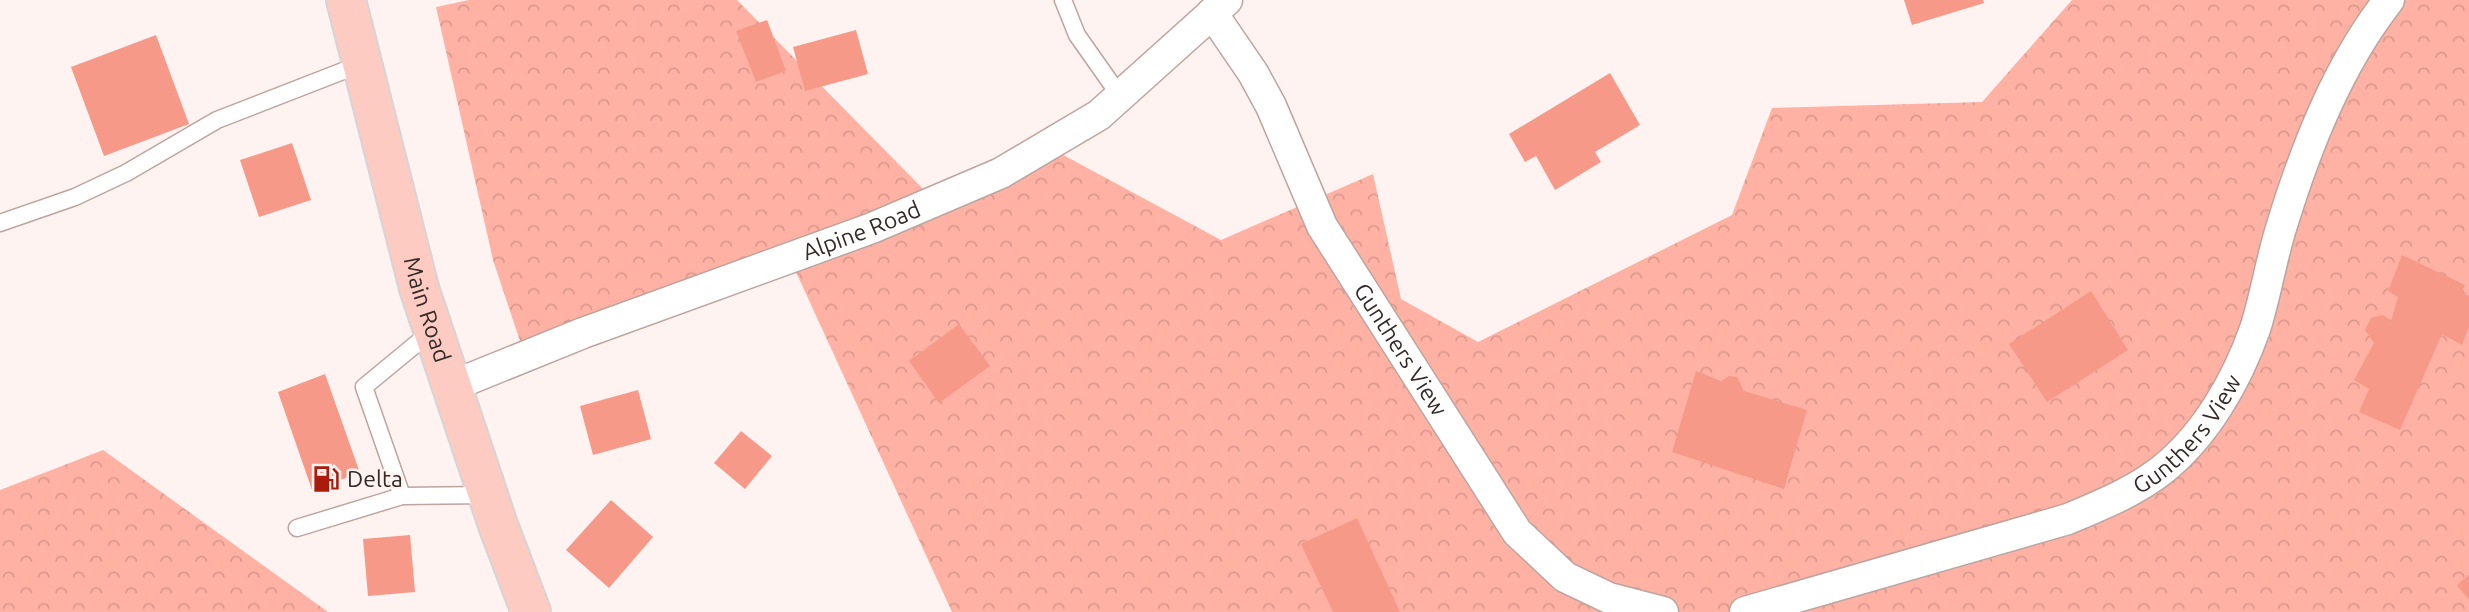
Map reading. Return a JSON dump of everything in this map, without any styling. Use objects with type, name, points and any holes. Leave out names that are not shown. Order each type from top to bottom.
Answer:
[{"type":"main road","name":"Main Road","points":[[346,0],[412,261],[488,495],[531,612]]},
{"type":"street","name":"Gunthers View","points":[[1745,612],[2068,519],[2118,499],[2163,469],[2206,423],[2232,383],[2254,329],[2281,228],[2307,150],[2353,54],[2389,0]]},
{"type":"street","name":"Alpine Road","points":[[452,386],[583,333],[872,229],[1001,173],[1099,115],[1219,7]]},
{"type":"street","name":"Gunthers View","points":[[1219,7],[1271,106],[1322,226],[1517,532],[1565,577],[1609,598],[1663,612]]},
{"type":"lane","points":[[1063,0],[1077,35],[1120,96]]},
{"type":"lane","points":[[0,223],[106,183],[217,120],[361,64]]},
{"type":"lane","points":[[402,496],[364,387],[433,330]]},
{"type":"lane","points":[[297,528],[402,496],[488,495]]},
{"type":"green space","points":[[469,0],[737,0],[931,197],[1039,142],[1221,240],[1373,174],[1401,299],[1478,342],[1732,215],[1772,108],[1982,102],[2072,0],[2469,0],[2469,612],[952,612],[790,259],[524,353],[493,260],[436,7]]},
{"type":"green space","points":[[103,450],[328,612],[0,612],[0,490]]},
{"type":"building","points":[[1904,0],[1983,0],[1984,3],[1912,25]]},
{"type":"building","points":[[767,20],[786,71],[756,82],[736,31]]},
{"type":"building","points":[[856,30],[868,74],[805,91],[793,47]]},
{"type":"building","points":[[156,35],[189,124],[104,156],[71,67]]},
{"type":"building","points":[[1610,73],[1640,125],[1595,152],[1601,162],[1555,190],[1536,156],[1525,162],[1509,134]]},
{"type":"building","points":[[292,143],[311,200],[259,217],[240,160]]},
{"type":"building","points":[[2402,255],[2465,285],[2462,292],[2469,296],[2469,327],[2462,345],[2442,334],[2400,430],[2359,412],[2369,389],[2354,380],[2374,343],[2365,330],[2371,318],[2383,315],[2391,321],[2398,297],[2388,291]]},
{"type":"building","points":[[2091,291],[2128,350],[2047,402],[2009,344]]},
{"type":"building","points":[[959,324],[990,366],[939,403],[909,361]]},
{"type":"building","points":[[1696,371],[1721,381],[1729,376],[1737,377],[1744,391],[1807,410],[1784,489],[1672,452]]},
{"type":"building","points":[[325,374],[360,473],[312,490],[278,392]]},
{"type":"building","points":[[638,390],[651,439],[593,455],[580,406]]},
{"type":"building","points":[[741,431],[772,456],[745,489],[714,463]]},
{"type":"building","points":[[611,500],[653,537],[609,588],[566,550]]},
{"type":"building","points":[[1357,518],[1400,612],[1333,612],[1301,544]]},
{"type":"building","points":[[410,535],[415,592],[368,596],[363,539]]},
{"type":"building","points":[[2469,575],[2469,600],[2457,585]]},
{"type":"place","name":"Delta","points":[[326,479]]}]
